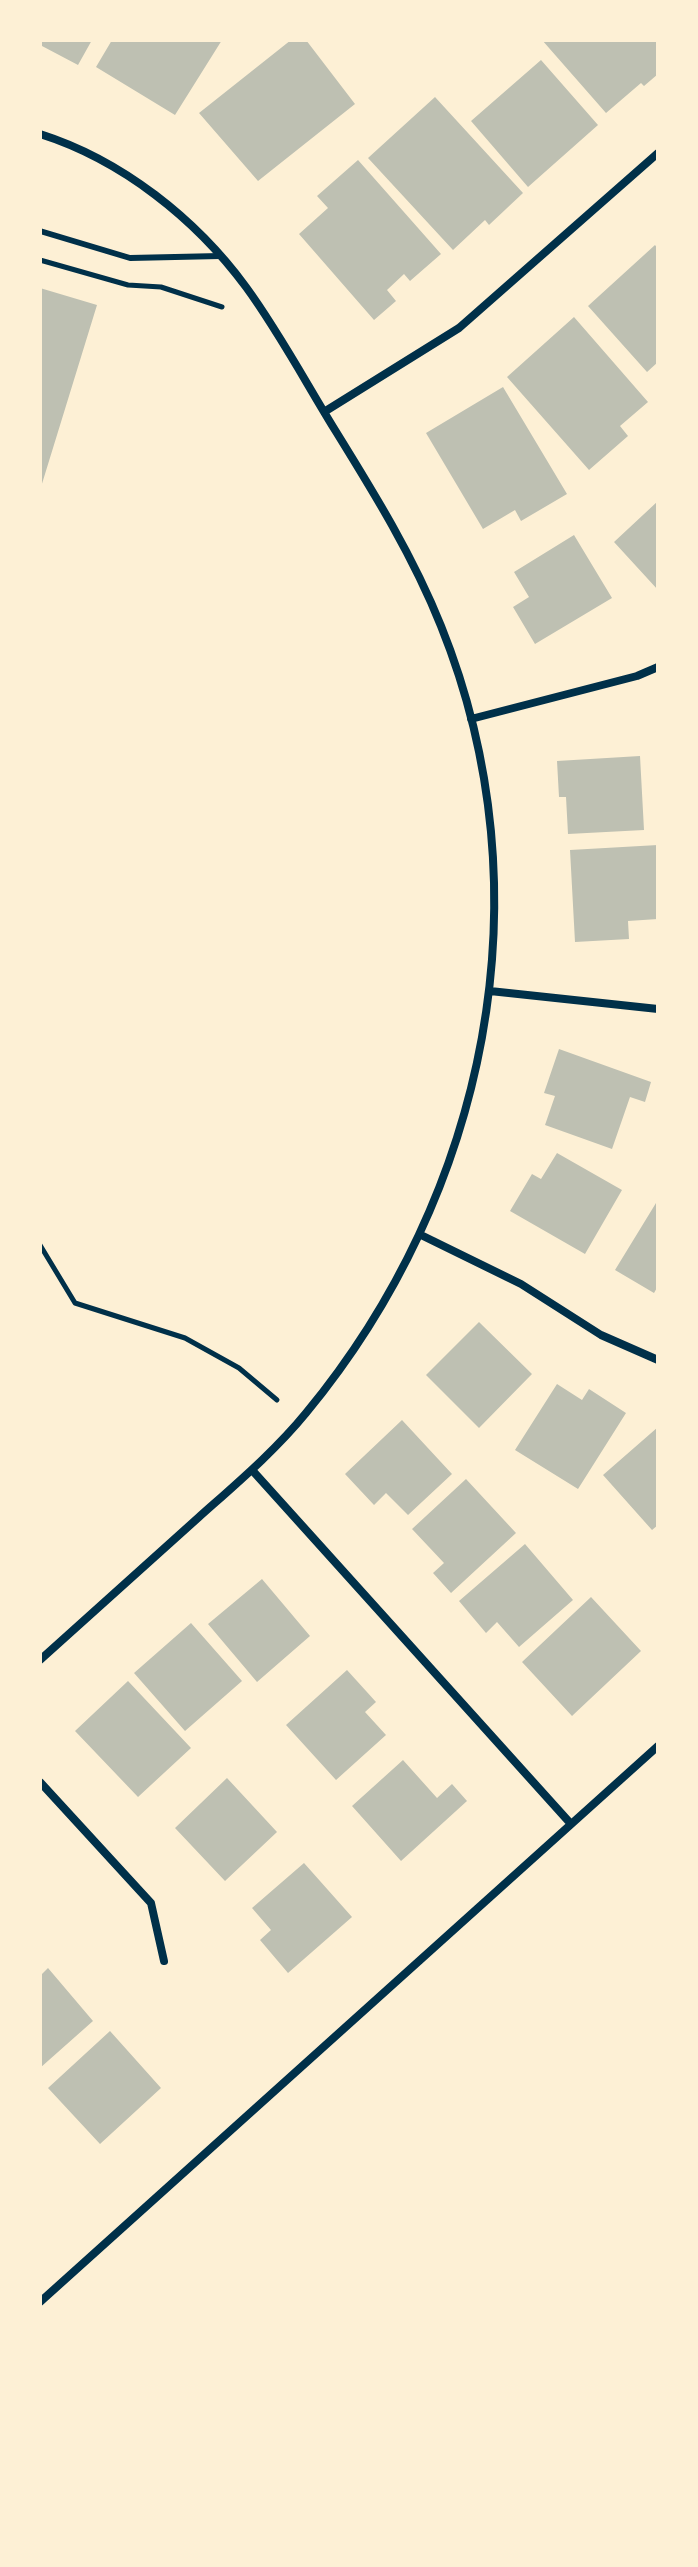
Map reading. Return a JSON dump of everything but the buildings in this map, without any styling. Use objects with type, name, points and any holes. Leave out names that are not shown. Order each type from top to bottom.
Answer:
[{"type":"street","points":[[40,134],[107,164],[157,196],[203,236],[246,287],[416,568],[443,630],[471,719],[491,840],[494,907],[490,991],[477,1069],[456,1147],[421,1235],[361,1341],[304,1416],[252,1470],[40,1660]]},
{"type":"street","points":[[324,412],[459,328],[658,153]]},
{"type":"street","points":[[471,719],[637,676],[658,667]]},
{"type":"street","points":[[490,991],[658,1009]]},
{"type":"street","points":[[421,1235],[521,1284],[601,1335],[658,1360]]},
{"type":"street","points":[[252,1470],[571,1824]]},
{"type":"street","points":[[40,2302],[658,1746]]},
{"type":"street","points":[[40,1782],[151,1903],[164,1961]]},
{"type":"lane","points":[[40,231],[130,258],[220,256]]},
{"type":"path","points":[[40,1245],[75,1303],[185,1338],[239,1368],[277,1400]]}]
